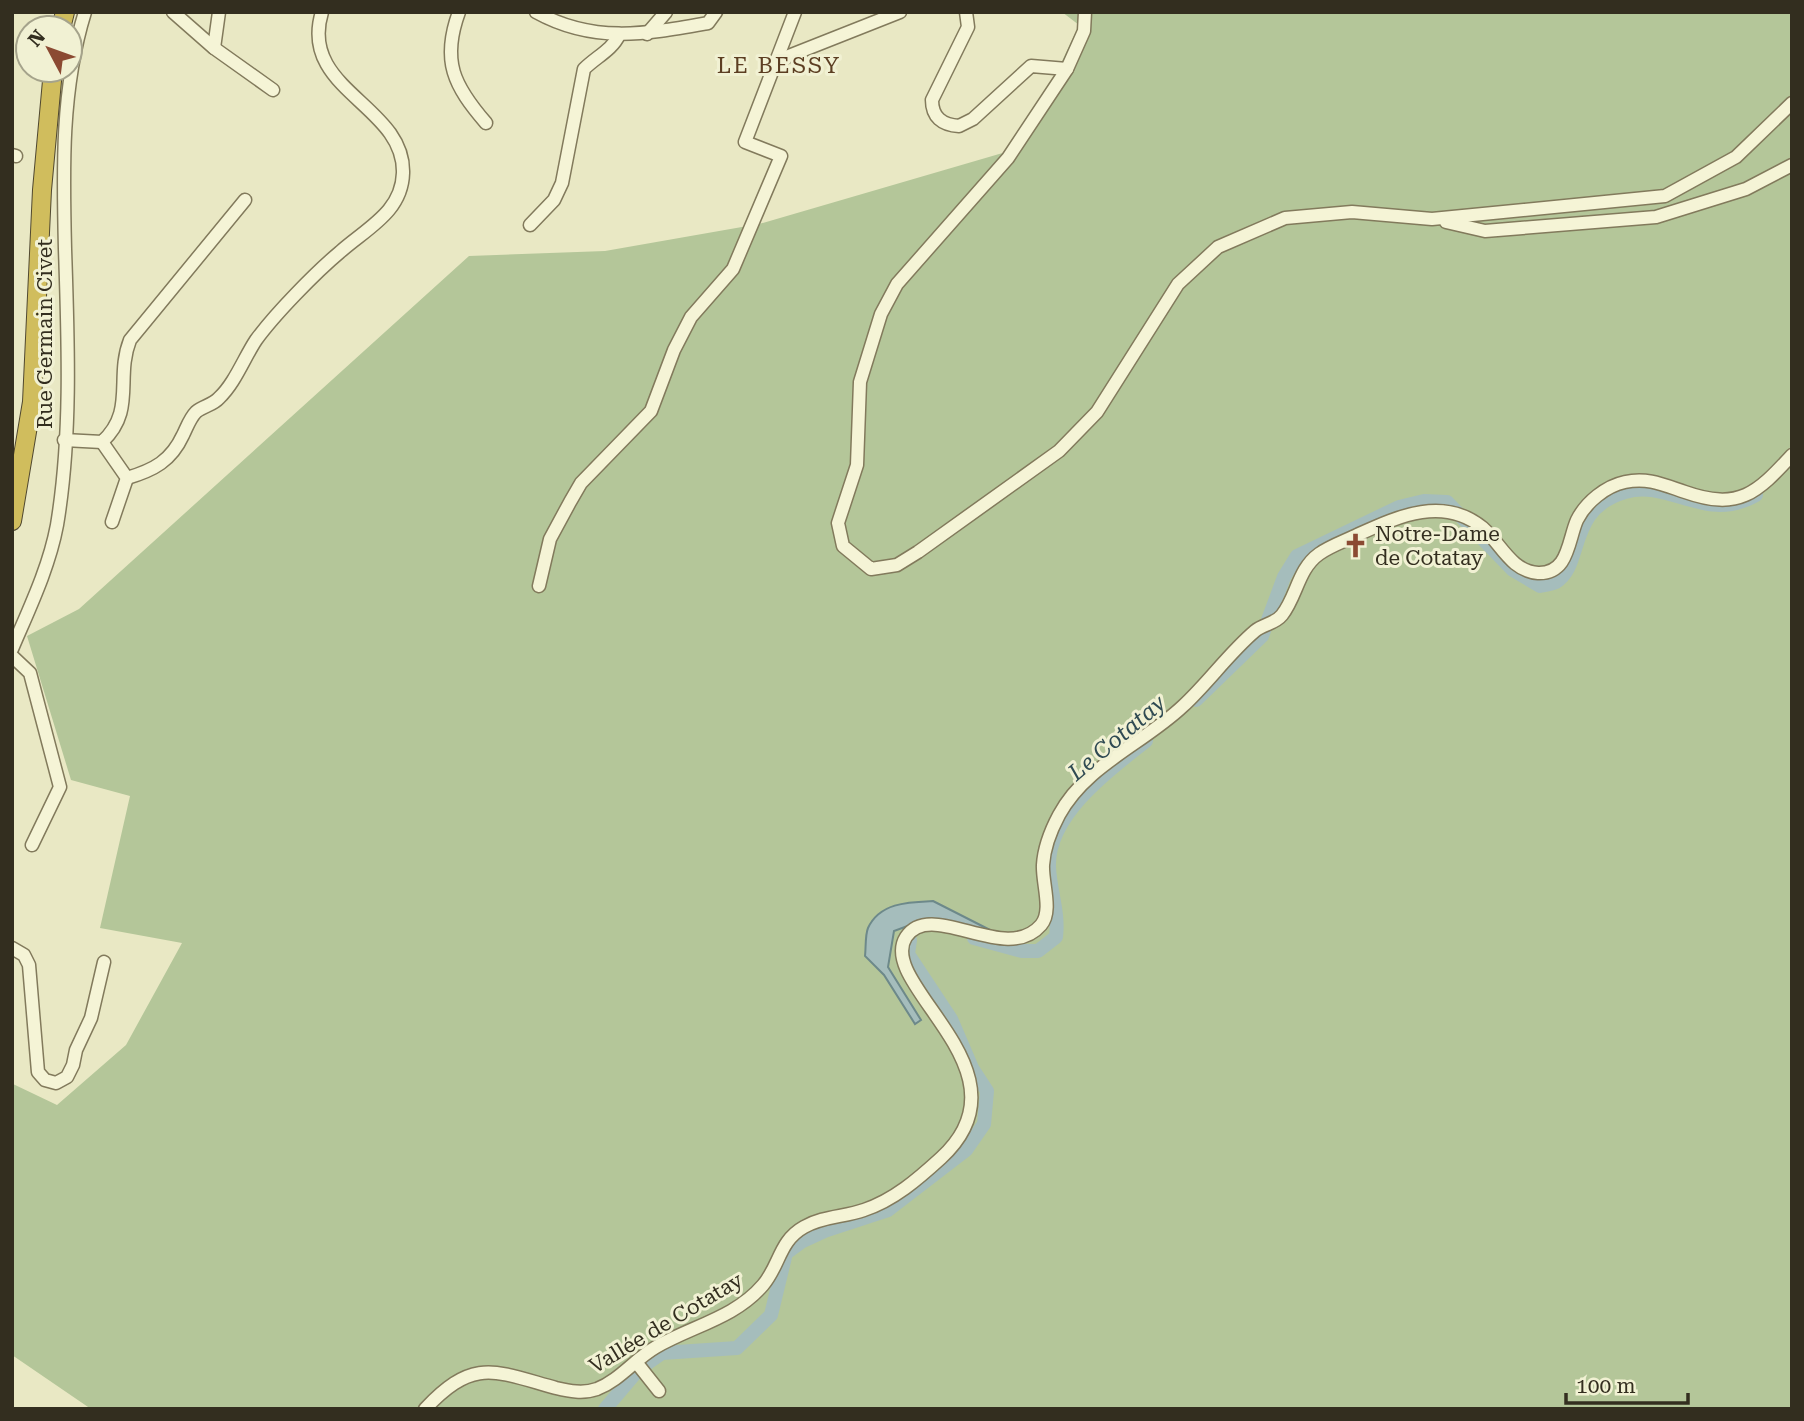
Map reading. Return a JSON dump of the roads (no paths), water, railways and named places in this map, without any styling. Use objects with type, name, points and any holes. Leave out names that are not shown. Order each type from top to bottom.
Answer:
[{"type":"highway","points":[[12,466],[23,364],[36,114],[41,84]]},
{"type":"highway","points":[[12,521],[32,402],[42,190],[52,84]]},
{"type":"street","name":"Rue Germain Civet","points":[[12,649],[51,552],[61,497],[68,332],[64,125],[72,67],[85,12]]},
{"type":"street","points":[[173,12],[214,48],[273,89]]},
{"type":"street","points":[[214,48],[219,12]]},
{"type":"street","points":[[127,478],[154,469],[171,456],[190,420],[222,395],[262,333],[337,254],[391,211],[400,197],[404,168],[398,141],[384,123],[334,77],[321,52],[319,21],[322,12]]},
{"type":"street","points":[[459,12],[451,48],[450,68],[462,96],[486,123]]},
{"type":"street","points":[[536,12],[576,27],[619,35],[647,34],[708,23],[716,12]]},
{"type":"street","points":[[647,34],[666,12]]},
{"type":"street","points":[[539,586],[551,539],[581,483],[651,411],[674,350],[691,317],[733,269],[781,156],[745,142],[795,12]]},
{"type":"street","points":[[776,61],[900,12]]},
{"type":"street","points":[[966,12],[968,27],[932,100],[932,110],[939,121],[959,126],[973,119],[1031,66],[1067,69]]},
{"type":"street","points":[[1088,13],[1084,31],[1067,69],[1008,158],[897,284],[881,314],[860,382],[857,466],[838,523],[843,546],[871,569],[897,565],[1059,450],[1097,412],[1178,284],[1218,247],[1285,218],[1352,212],[1432,219],[1485,231],[1656,217],[1746,188],[1792,165]]},
{"type":"street","points":[[530,225],[554,200],[562,183],[584,69],[597,56],[614,46],[619,35]]},
{"type":"street","points":[[1432,219],[1664,196],[1736,157],[1792,103]]},
{"type":"street","points":[[102,442],[120,421],[125,355],[130,340],[245,200]]},
{"type":"street","points":[[64,440],[102,442]]},
{"type":"street","points":[[102,442],[127,478]]},
{"type":"street","name":"Vallée de Cotatay","points":[[425,1409],[459,1379],[473,1372],[486,1371],[569,1391],[584,1392],[614,1380],[639,1365],[655,1347],[710,1323],[748,1299],[771,1274],[780,1249],[804,1227],[826,1218],[859,1212],[891,1199],[957,1143],[968,1126],[972,1112],[969,1082],[943,1024],[906,969],[902,954],[904,939],[910,931],[931,924],[998,938],[1023,939],[1042,924],[1047,915],[1044,888],[1046,848],[1068,801],[1096,772],[1181,708],[1258,628],[1282,616],[1306,567],[1320,553],[1415,512],[1442,509],[1467,519],[1487,532],[1518,567],[1541,574],[1556,568],[1566,556],[1578,518],[1594,498],[1606,490],[1626,482],[1656,480],[1691,495],[1727,501],[1738,499],[1749,496],[1768,481],[1792,454]]},
{"type":"street","points":[[112,522],[127,478]]},
{"type":"street","points":[[12,656],[30,673],[46,722],[60,787],[32,845]]},
{"type":"street","points":[[12,948],[24,955],[29,965],[38,1072],[45,1080],[56,1083],[67,1077],[73,1065],[76,1050],[91,1018],[104,962]]},
{"type":"street","points":[[639,1365],[659,1391]]},
{"type":"water","points":[[933,901],[994,932],[929,918],[894,931],[888,967],[921,1020],[915,1024],[884,975],[865,956],[866,934],[873,919],[888,908],[905,903]]},
{"type":"waterway","name":"Le Cotatay","points":[[1196,700],[1262,636],[1284,577],[1297,556],[1399,507],[1424,501],[1447,502],[1513,570],[1540,586],[1556,582],[1565,574],[1585,523],[1593,511],[1606,500],[1625,492],[1641,490],[1721,505],[1738,503],[1756,495]]},
{"type":"waterway","name":"Le Cotatay","points":[[974,938],[1022,951],[1038,951],[1056,937],[1049,867],[1051,848],[1058,829],[1083,795],[1146,741]]},
{"type":"waterway","name":"Le Cotatay","points":[[605,1409],[639,1369],[662,1353],[737,1348],[771,1315],[786,1253],[801,1242],[827,1230],[888,1210],[966,1150],[984,1124],[987,1091],[972,1068],[951,1019],[908,954],[910,940]]},
{"type":"place","name":"Notre-Dame de Cotatay","points":[[1355,546]]},
{"type":"district","name":"LE BESSY","points":[[779,65]]}]
